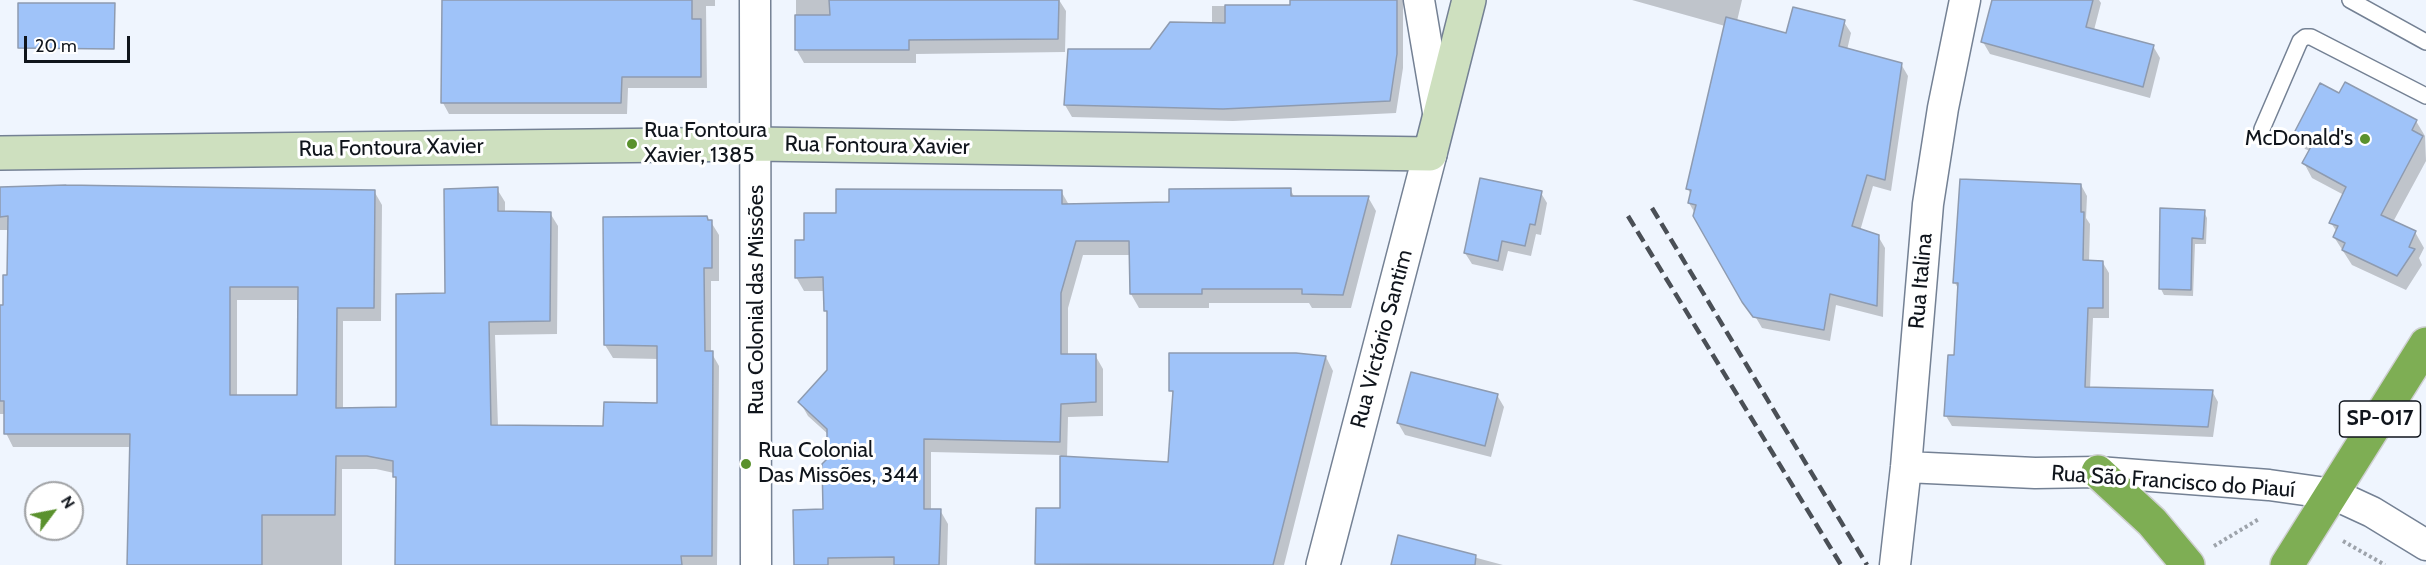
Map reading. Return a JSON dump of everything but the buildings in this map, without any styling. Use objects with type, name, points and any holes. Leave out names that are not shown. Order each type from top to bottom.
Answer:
[{"type":"highway","name":"SP-017","points":[[2288,565],[2426,345]]},
{"type":"highway","points":[[2098,472],[2152,522],[2188,565]]},
{"type":"main road","name":"Rua Victório Santim","points":[[1430,154],[1438,112],[1469,0]]},
{"type":"main road","name":"Rua Fontoura Xavier","points":[[0,153],[757,144],[1430,154]]},
{"type":"street","name":"Rua Colonial das Missões","points":[[755,0],[756,565]]},
{"type":"street","name":"Rua Victório Santim","points":[[1419,0],[1438,112]]},
{"type":"street","name":"Rua Italina","points":[[1895,565],[1906,468],[1928,204],[1943,108],[1965,0]]},
{"type":"street","name":"Rua Victório Santim","points":[[1323,565],[1430,154]]},
{"type":"street","name":"Rua São Francisco do Piauí","points":[[1906,468],[2035,473],[2098,472],[2269,485],[2333,494],[2372,512],[2426,545]]},
{"type":"lane","points":[[2350,0],[2426,42]]},
{"type":"lane","points":[[2262,129],[2300,41],[2305,37],[2311,37],[2426,96]]},
{"type":"railway","points":[[1652,208],[1867,565]]},
{"type":"railway","points":[[1628,216],[1841,565]]},
{"type":"place","name":"McDonald's","points":[[2365,139]]},
{"type":"place","name":"Rua Fontoura Xavier, 1385","points":[[632,144]]},
{"type":"place","name":"Rua Colonial Das Missões, 344","points":[[746,464]]}]
